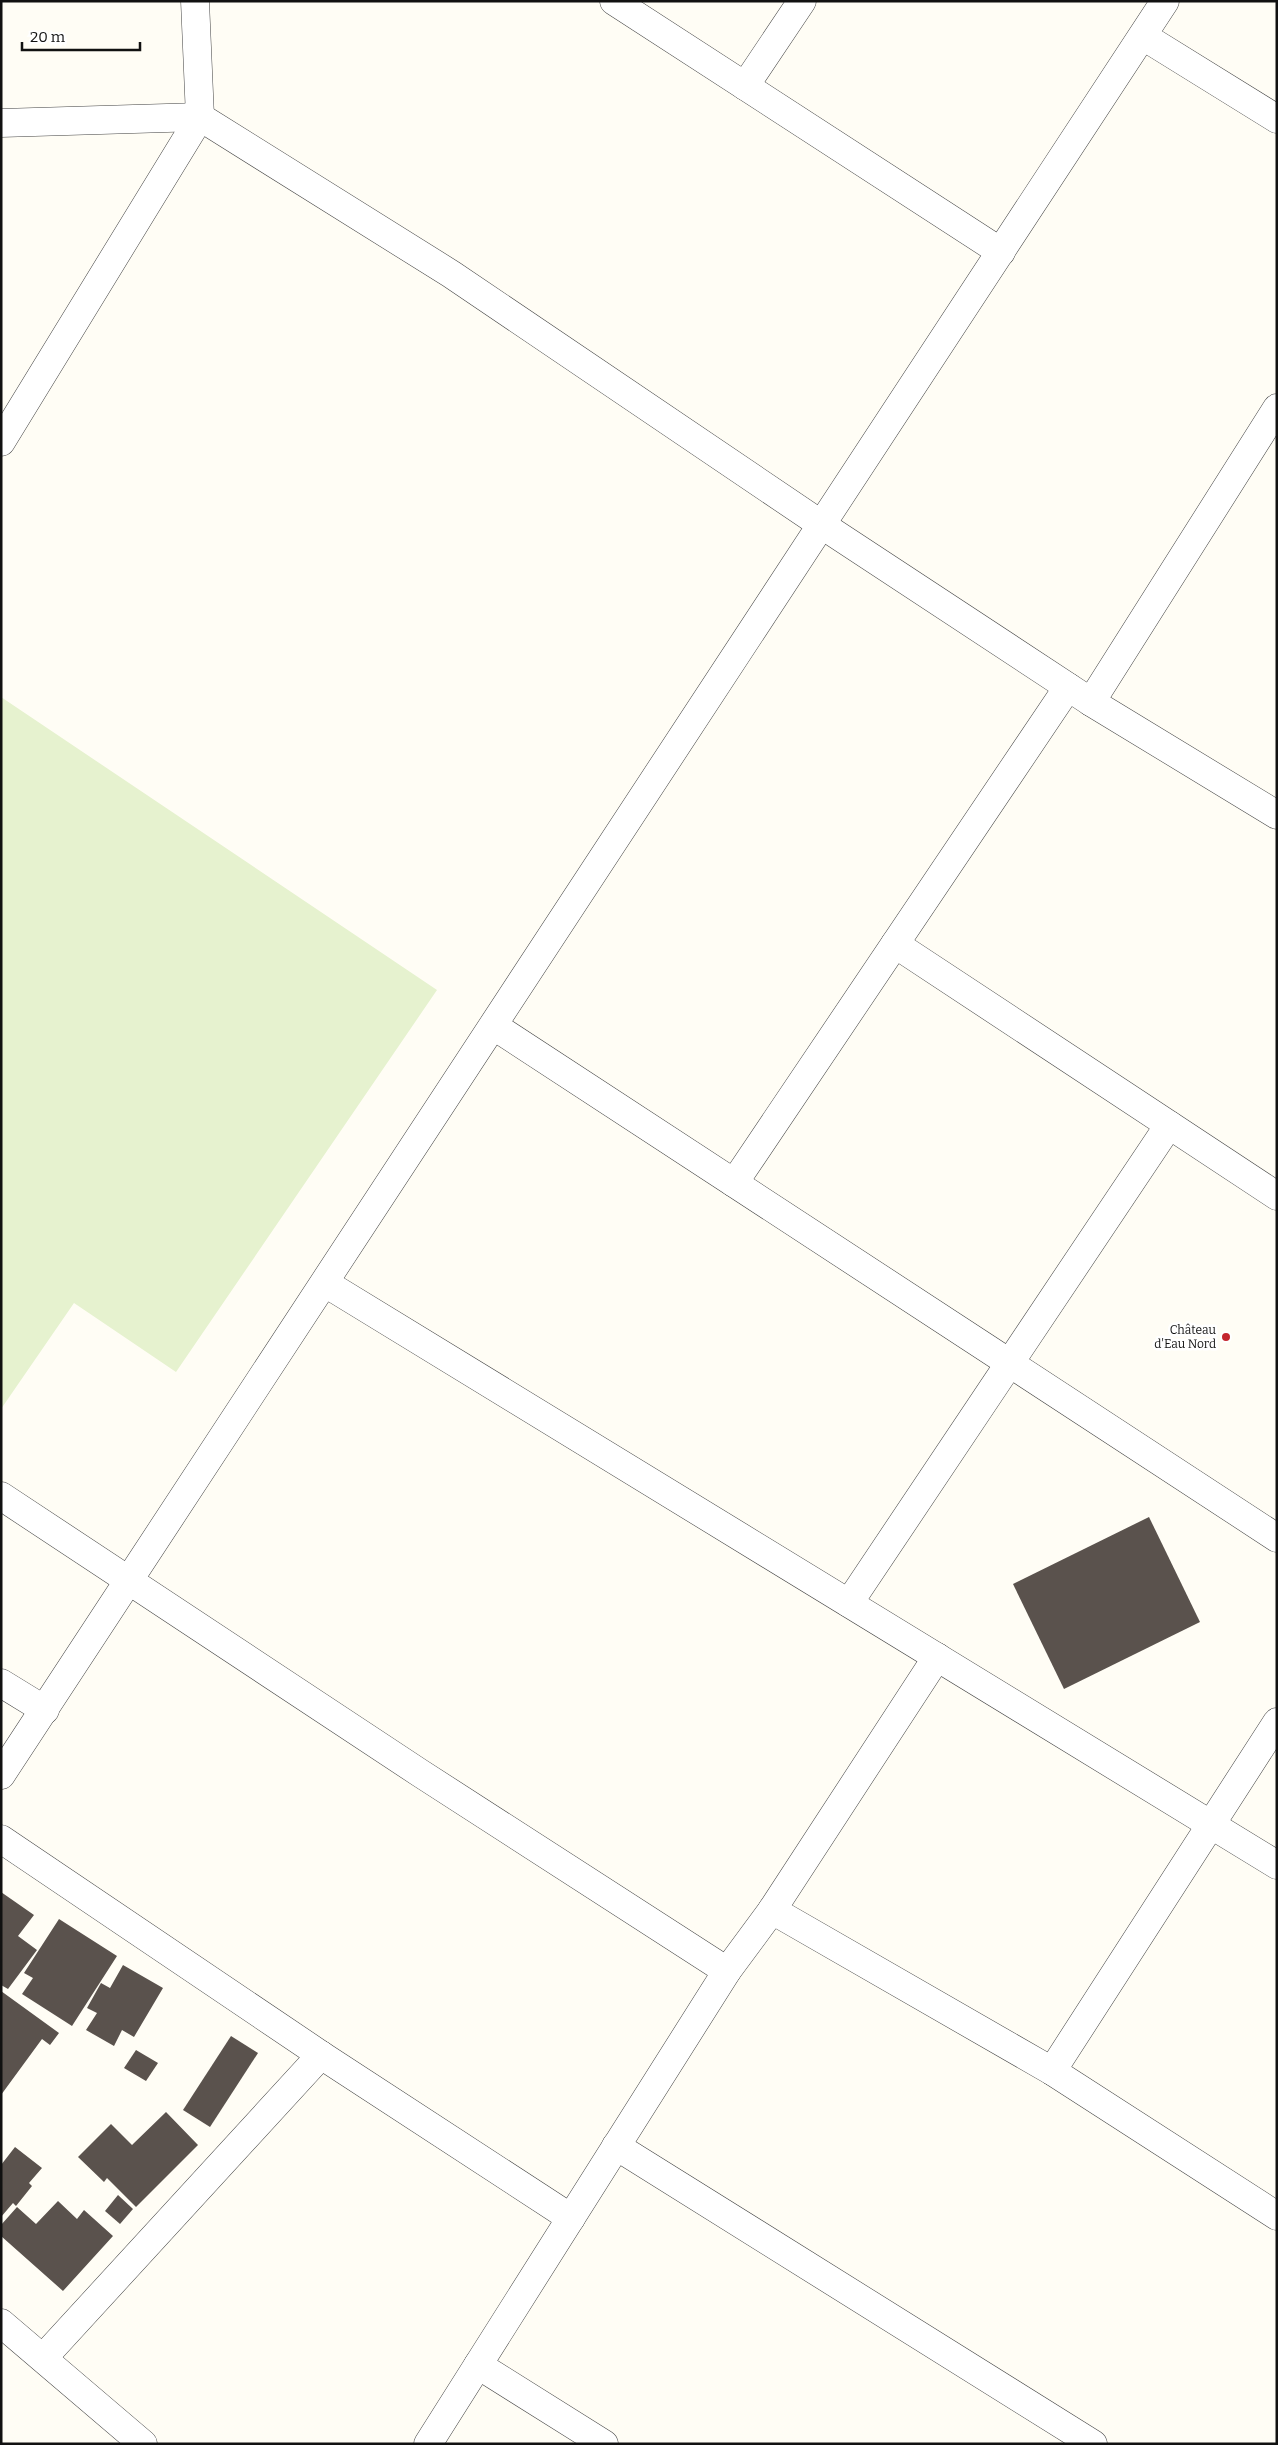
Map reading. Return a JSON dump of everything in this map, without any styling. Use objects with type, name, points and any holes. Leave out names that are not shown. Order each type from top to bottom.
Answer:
[{"type":"street","points":[[1,442],[200,117],[195,1]]},
{"type":"street","points":[[614,1],[1001,252]]},
{"type":"street","points":[[745,86],[802,1]]},
{"type":"street","points":[[1,1775],[130,1582],[1165,1]]},
{"type":"street","points":[[1143,36],[1277,119]]},
{"type":"street","points":[[1,123],[200,117],[451,274],[822,525],[1091,702],[1277,815]]},
{"type":"street","points":[[1091,702],[1272,425]]},
{"type":"street","points":[[734,1183],[1068,687]]},
{"type":"street","points":[[895,944],[1277,1196]]},
{"type":"street","points":[[494,1026],[1277,1538]]},
{"type":"street","points":[[849,1604],[1169,1124]]},
{"type":"street","points":[[325,1283],[1277,1865]]},
{"type":"street","points":[[1,1496],[727,1971]]},
{"type":"street","points":[[428,2444],[727,1971],[772,1910],[936,1657]]},
{"type":"street","points":[[1,1683],[45,1710]]},
{"type":"street","points":[[1052,2071],[1277,1722]]},
{"type":"street","points":[[1,1840],[321,2055],[571,2218]]},
{"type":"street","points":[[772,1910],[1052,2071],[1277,2216]]},
{"type":"street","points":[[43,2358],[321,2055]]},
{"type":"street","points":[[616,2146],[1093,2444]]},
{"type":"street","points":[[1,2323],[143,2444]]},
{"type":"street","points":[[478,2365],[604,2444]]},
{"type":"green space","points":[[1,697],[437,990],[176,1372],[74,1303],[1,1409]]},
{"type":"building","points":[[1149,1517],[1200,1622],[1064,1689],[1013,1584]]},
{"type":"building","points":[[1,1892],[34,1915],[18,1936],[37,1950],[8,1989],[1,1985]]},
{"type":"building","points":[[59,1919],[117,1956],[72,2026],[22,1994],[33,1978],[24,1973]]},
{"type":"building","points":[[123,1965],[163,1988],[134,2037],[122,2030],[114,2046],[86,2030],[97,2013],[87,2008],[101,1983],[110,1988]]},
{"type":"building","points":[[1,1991],[59,2033],[50,2045],[42,2039],[1,2095]]},
{"type":"building","points":[[231,2036],[258,2053],[210,2127],[183,2110]]},
{"type":"building","points":[[136,2050],[158,2063],[146,2081],[124,2068]]},
{"type":"building","points":[[166,2112],[198,2145],[136,2207],[107,2178],[104,2182],[78,2157],[111,2124],[132,2145]]},
{"type":"building","points":[[15,2147],[42,2168],[29,2183],[32,2186],[16,2206],[13,2203],[1,2217],[1,2165]]},
{"type":"building","points":[[118,2195],[133,2209],[120,2224],[105,2211]]},
{"type":"building","points":[[58,2201],[77,2219],[84,2210],[113,2236],[63,2291],[1,2236],[1,2225],[17,2207],[36,2224]]},
{"type":"place","name":"Château d'Eau Nord","points":[[1226,1337]]}]
